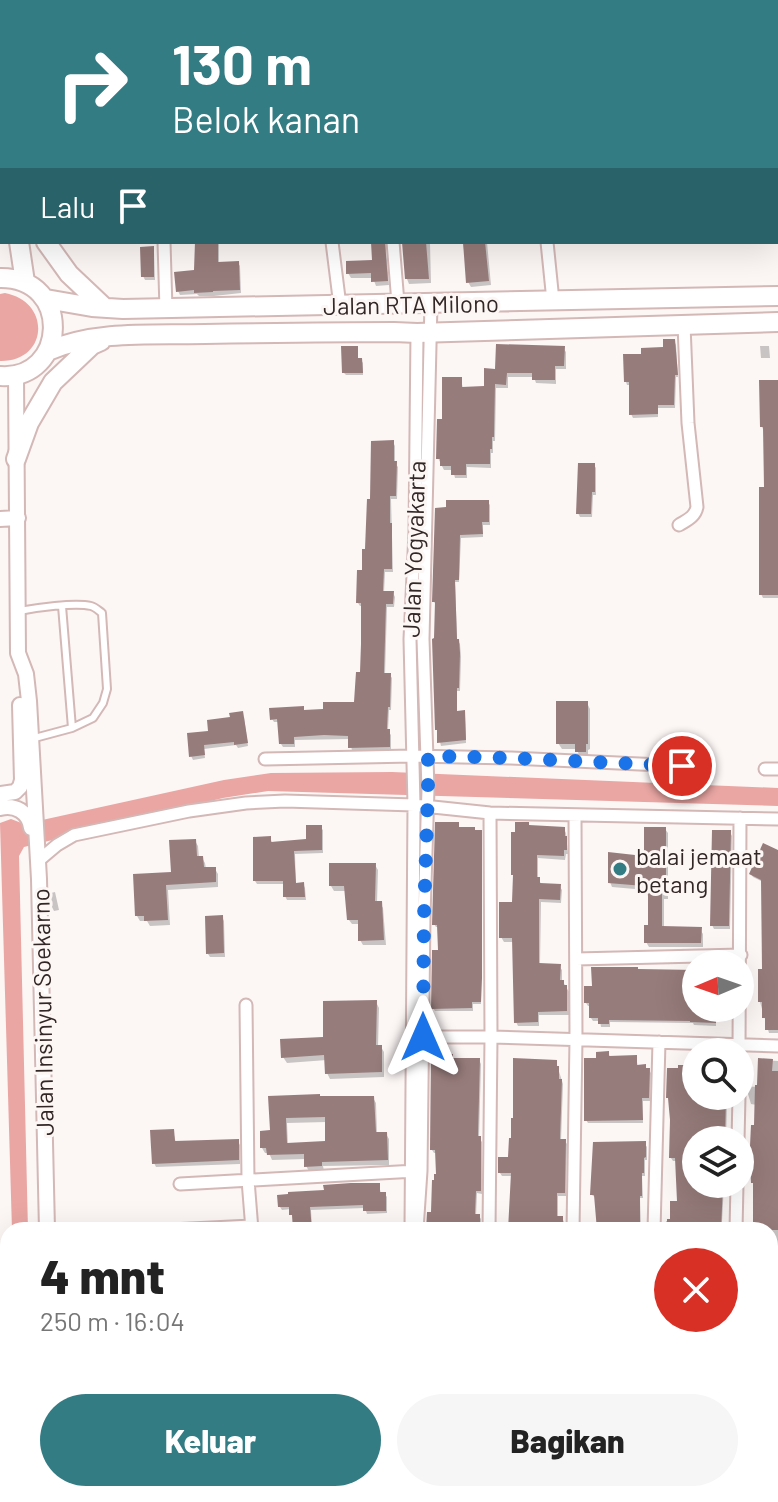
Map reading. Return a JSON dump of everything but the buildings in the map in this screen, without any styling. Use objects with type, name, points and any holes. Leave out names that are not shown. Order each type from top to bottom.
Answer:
[{"type":"highway","points":[[19,244],[25,282]]},
{"type":"highway","points":[[47,244],[69,274],[105,308]]},
{"type":"highway","points":[[0,278],[17,279],[40,292],[50,307],[54,325],[48,351],[38,364],[24,373],[8,376]]},
{"type":"highway","name":"Jalan RTA Milono","points":[[46,299],[105,308],[166,309],[778,296]]},
{"type":"highway","points":[[646,299],[647,325]]},
{"type":"highway","name":"Jalan RTA Milono","points":[[48,351],[75,342],[111,337],[778,322]]},
{"type":"highway","points":[[16,459],[29,423],[53,382],[92,345],[111,337]]},
{"type":"street","points":[[164,244],[166,309]]},
{"type":"street","points":[[332,244],[340,306]]},
{"type":"street","points":[[393,244],[398,303]]},
{"type":"street","points":[[547,244],[553,301]]},
{"type":"street","points":[[417,1222],[417,1037],[428,789],[423,639],[423,332],[431,303]]},
{"type":"street","points":[[679,525],[696,512],[697,507],[688,423],[684,325]]},
{"type":"street","name":"Jalan Yogyakarta","points":[[417,1037],[410,639],[423,332]]},
{"type":"street","points":[[0,794],[15,792],[22,780],[16,459],[8,376]]},
{"type":"street","points":[[0,519],[18,518]]},
{"type":"street","name":"Jalan Insinyur Soekarno","points":[[18,653],[26,674],[34,793],[32,816],[38,861],[47,1222]]},
{"type":"street","points":[[265,759],[428,761],[511,758],[682,766]]},
{"type":"street","points":[[765,769],[778,769]]},
{"type":"street","points":[[38,861],[74,835],[189,811],[262,801],[414,805],[490,813],[778,819]]},
{"type":"street","points":[[0,808],[20,810],[32,816]]},
{"type":"street","points":[[489,1222],[490,813]]},
{"type":"street","points":[[573,1222],[575,815]]},
{"type":"street","points":[[740,818],[741,950]]},
{"type":"street","points":[[576,959],[682,956]]},
{"type":"street","points":[[246,1005],[248,1180],[252,1222]]},
{"type":"street","points":[[417,1037],[682,1044]]},
{"type":"street","points":[[654,1222],[659,1042]]},
{"type":"street","points":[[754,1047],[778,1046]]},
{"type":"street","points":[[180,1184],[416,1171]]},
{"type":"street","points":[[412,1222],[416,1171]]},
{"type":"street","points":[[736,1222],[737,1198]]},
{"type":"lane","points":[[62,606],[72,728]]},
{"type":"lane","points":[[19,611],[93,606],[102,613],[107,689],[103,703],[93,718],[72,728],[31,739]]},
{"type":"shaded area","points":[[5,293],[31,308],[37,319],[38,331],[28,352],[16,359],[0,361],[0,294]]},
{"type":"shaded area","points":[[392,772],[778,788],[778,806],[268,791],[223,798],[24,847],[19,856],[28,1222],[12,1222],[0,823],[11,819],[24,824],[224,780],[271,773]]},
{"type":"place","name":"balai jemaat betang","points":[[620,869]]},
{"type":"route","points":[[423,1037],[428,756],[682,766]]}]
